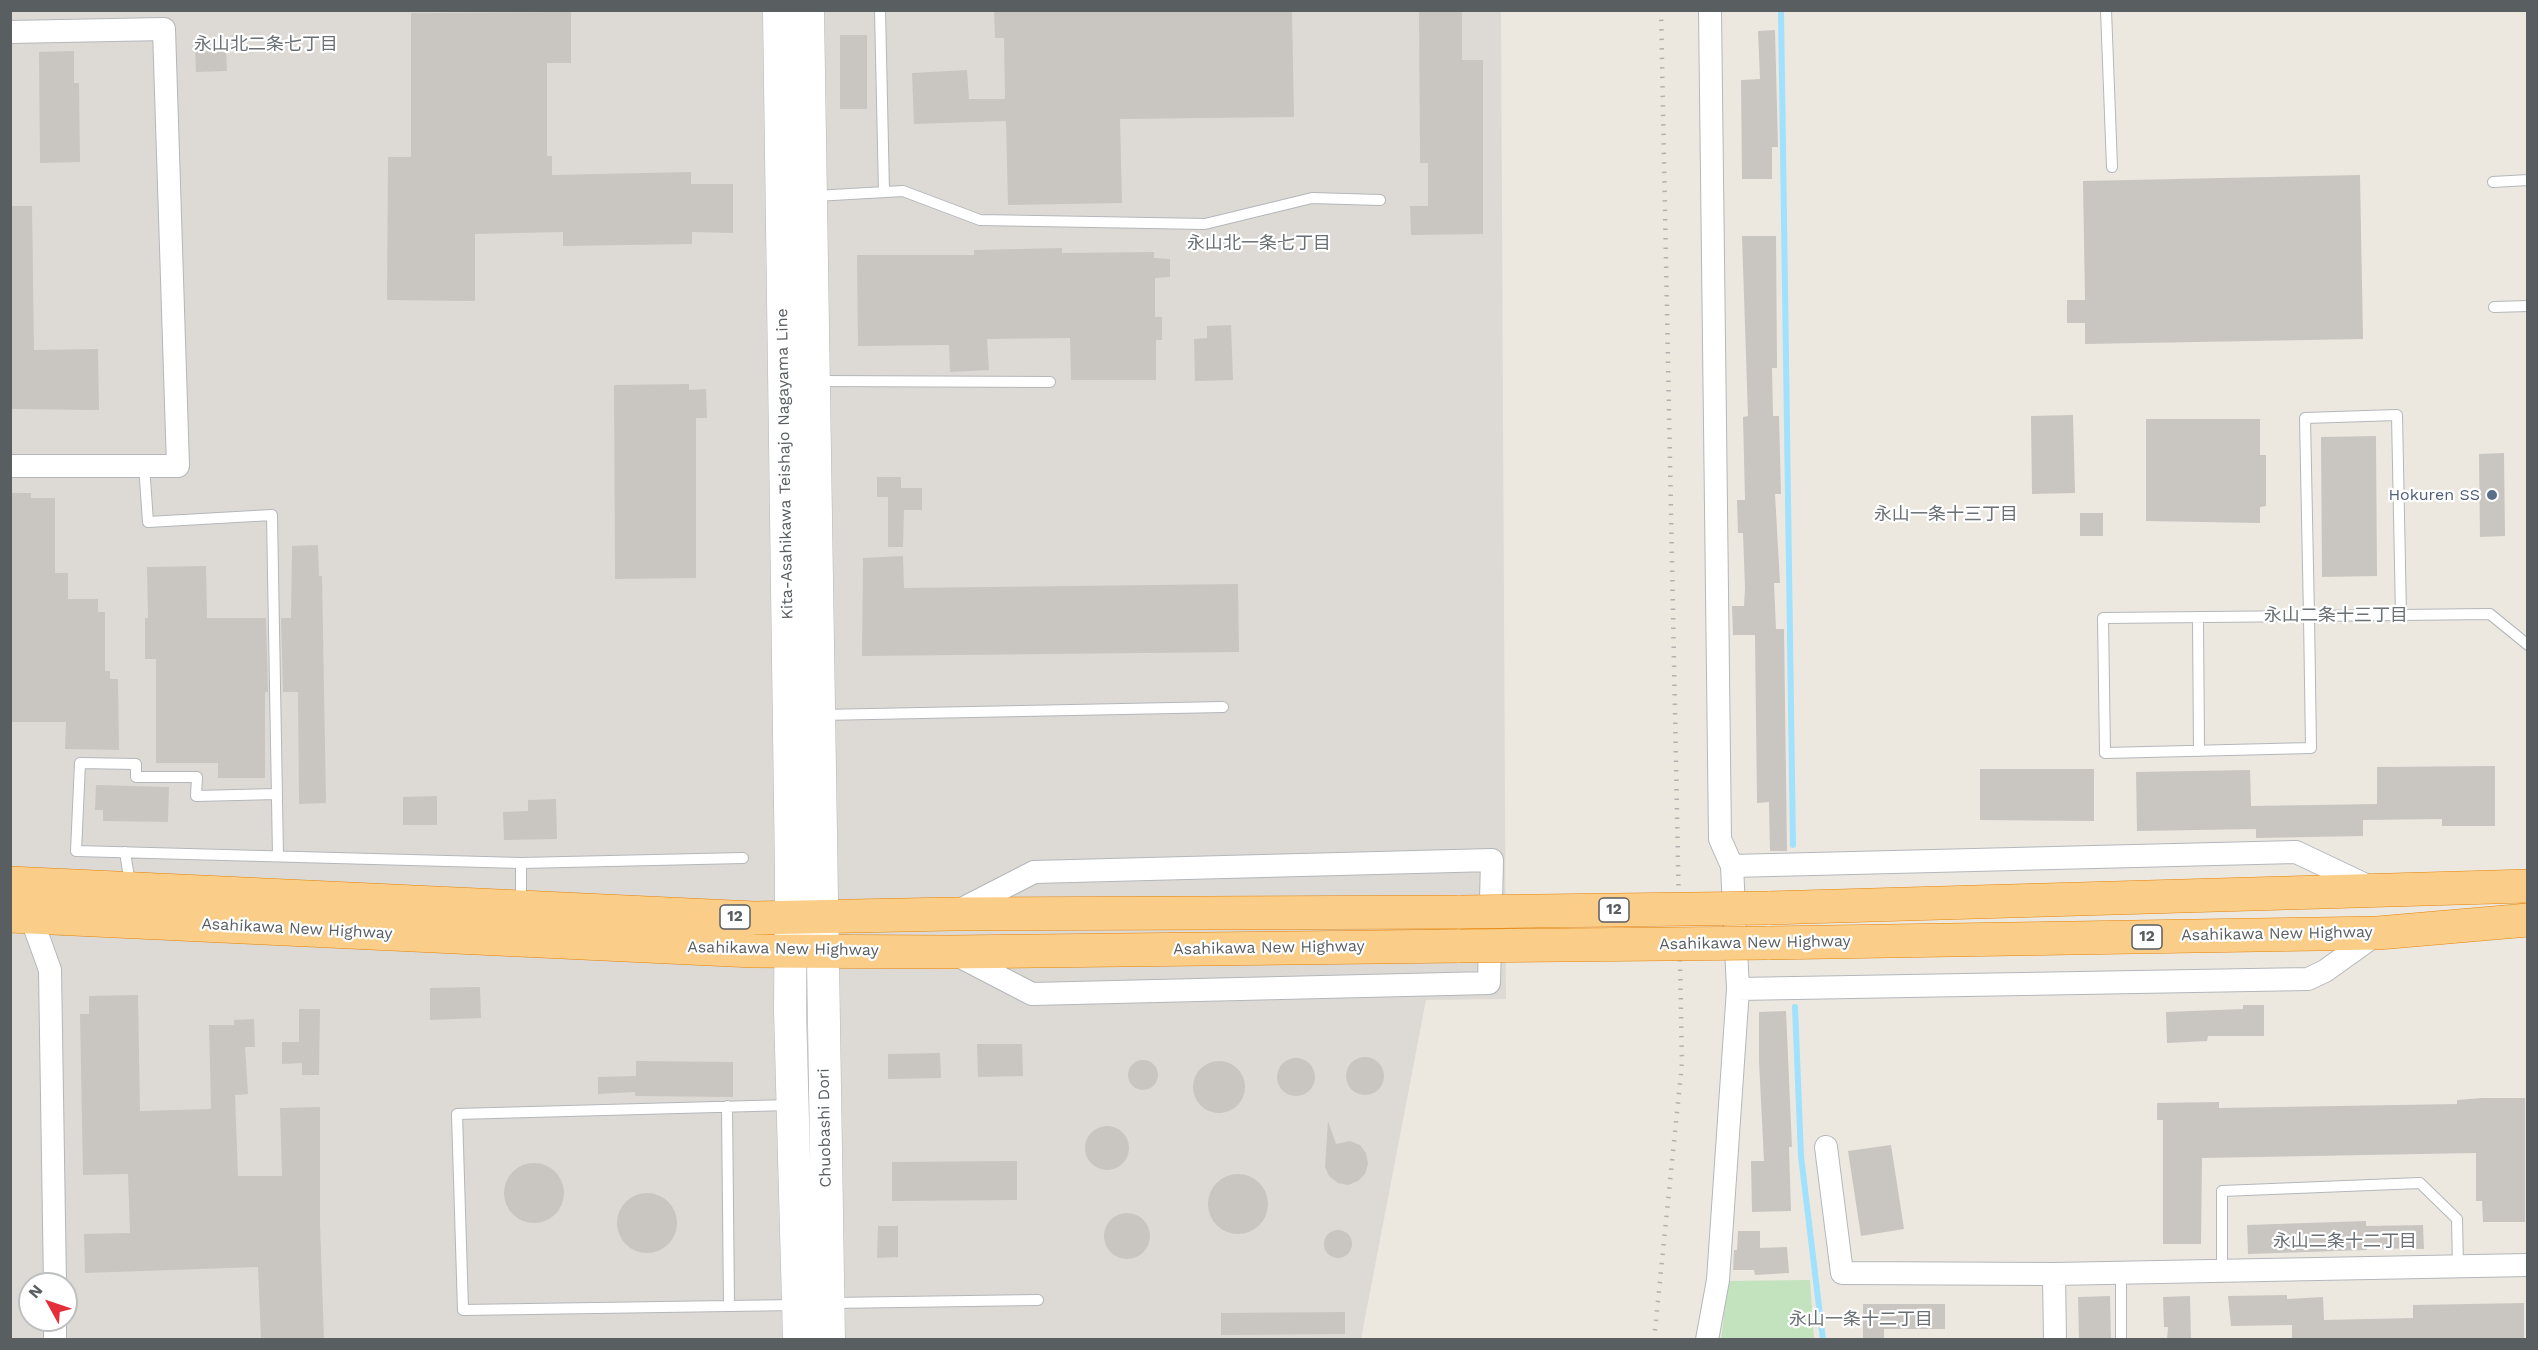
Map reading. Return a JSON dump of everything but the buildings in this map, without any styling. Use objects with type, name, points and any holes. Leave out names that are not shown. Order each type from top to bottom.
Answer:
[{"type":"highway","name":"Asahikawa New Highway","points":[[13,878],[131,889],[521,907],[806,917],[1768,908],[2528,886]]},
{"type":"highway","name":"Asahikawa New Highway","points":[[21,916],[806,950],[951,952],[1767,943],[2378,933],[2528,920]]},
{"type":"main road","name":"Kita-Asahikawa Teishajo Nagayama Line","points":[[779,10],[813,381],[801,552],[818,715],[806,917]]},
{"type":"main road","name":"Kita-Asahikawa Teishajo Nagayama Line","points":[[806,917],[796,196],[808,10]]},
{"type":"main road","name":"Chuobashi Dori","points":[[799,1340],[813,1304],[806,917]]},
{"type":"main road","name":"Chuobashi Dori","points":[[806,950],[793,1105],[813,1304],[829,1340]]},
{"type":"street","points":[[1707,1340],[1718,1280],[1738,989],[1732,866],[1720,838],[1710,10]]},
{"type":"street","points":[[10,32],[164,29],[178,466],[10,466]]},
{"type":"street","points":[[1732,866],[2296,852],[2376,890]]},
{"type":"street","points":[[951,952],[1032,994],[1489,983],[1492,860],[1035,872],[952,914]]},
{"type":"street","points":[[13,878],[21,916],[50,970],[55,1272]]},
{"type":"street","points":[[1738,989],[2308,979],[2325,971],[2378,933]]},
{"type":"street","points":[[1826,1147],[1842,1273],[2055,1274],[2528,1265]]},
{"type":"street","points":[[2055,1274],[2055,1340]]},
{"type":"lane","points":[[880,10],[884,192]]},
{"type":"lane","points":[[2106,10],[2112,167]]},
{"type":"lane","points":[[2493,182],[2528,180]]},
{"type":"lane","points":[[796,196],[903,191],[980,220],[1205,224],[1312,198],[1380,200]]},
{"type":"lane","points":[[2494,307],[2528,306]]},
{"type":"lane","points":[[813,381],[1050,382]]},
{"type":"lane","points":[[2401,615],[2397,415],[2305,418],[2309,616],[2312,748],[2105,753],[2103,618],[2309,616],[2401,615],[2490,614],[2528,645]]},
{"type":"lane","points":[[144,465],[148,522],[272,515],[278,856]]},
{"type":"lane","points":[[2198,617],[2199,751]]},
{"type":"lane","points":[[818,715],[1223,707]]},
{"type":"lane","points":[[277,794],[196,796],[197,777],[136,777],[136,764],[80,763],[76,851],[520,863],[743,858]]},
{"type":"lane","points":[[125,852],[131,889]]},
{"type":"lane","points":[[520,863],[521,907]]},
{"type":"lane","points":[[793,1105],[457,1114],[463,1310],[1038,1300]]},
{"type":"lane","points":[[727,1106],[729,1306]]},
{"type":"lane","points":[[2222,1270],[2222,1191],[2420,1183],[2457,1219],[2458,1266]]},
{"type":"lane","points":[[2121,1272],[2121,1340]]},
{"type":"shaded area","points":[[10,11],[1501,11],[1506,999],[1426,1000],[1361,1339],[11,1339]]},
{"type":"green space","points":[[1810,1280],[1814,1339],[1721,1340],[1728,1281]]},
{"type":"waterway","points":[[1781,10],[1793,845]]},
{"type":"waterway","points":[[1795,1007],[1801,1156],[1823,1340]]},
{"type":"railway","points":[[1654,1340],[1682,1063],[1661,10]]},
{"type":"place","name":"Hokuren SS","points":[[2492,495]]},
{"type":"district","name":"永山北二条七丁目","points":[[266,45]]},
{"type":"district","name":"永山北一条七丁目","points":[[1259,244]]},
{"type":"district","name":"永山一条十三丁目","points":[[1946,515]]},
{"type":"district","name":"永山二条十三丁目","points":[[2336,616]]},
{"type":"district","name":"永山二条十二丁目","points":[[2345,1242]]},
{"type":"district","name":"永山一条十二丁目","points":[[1861,1320]]}]
